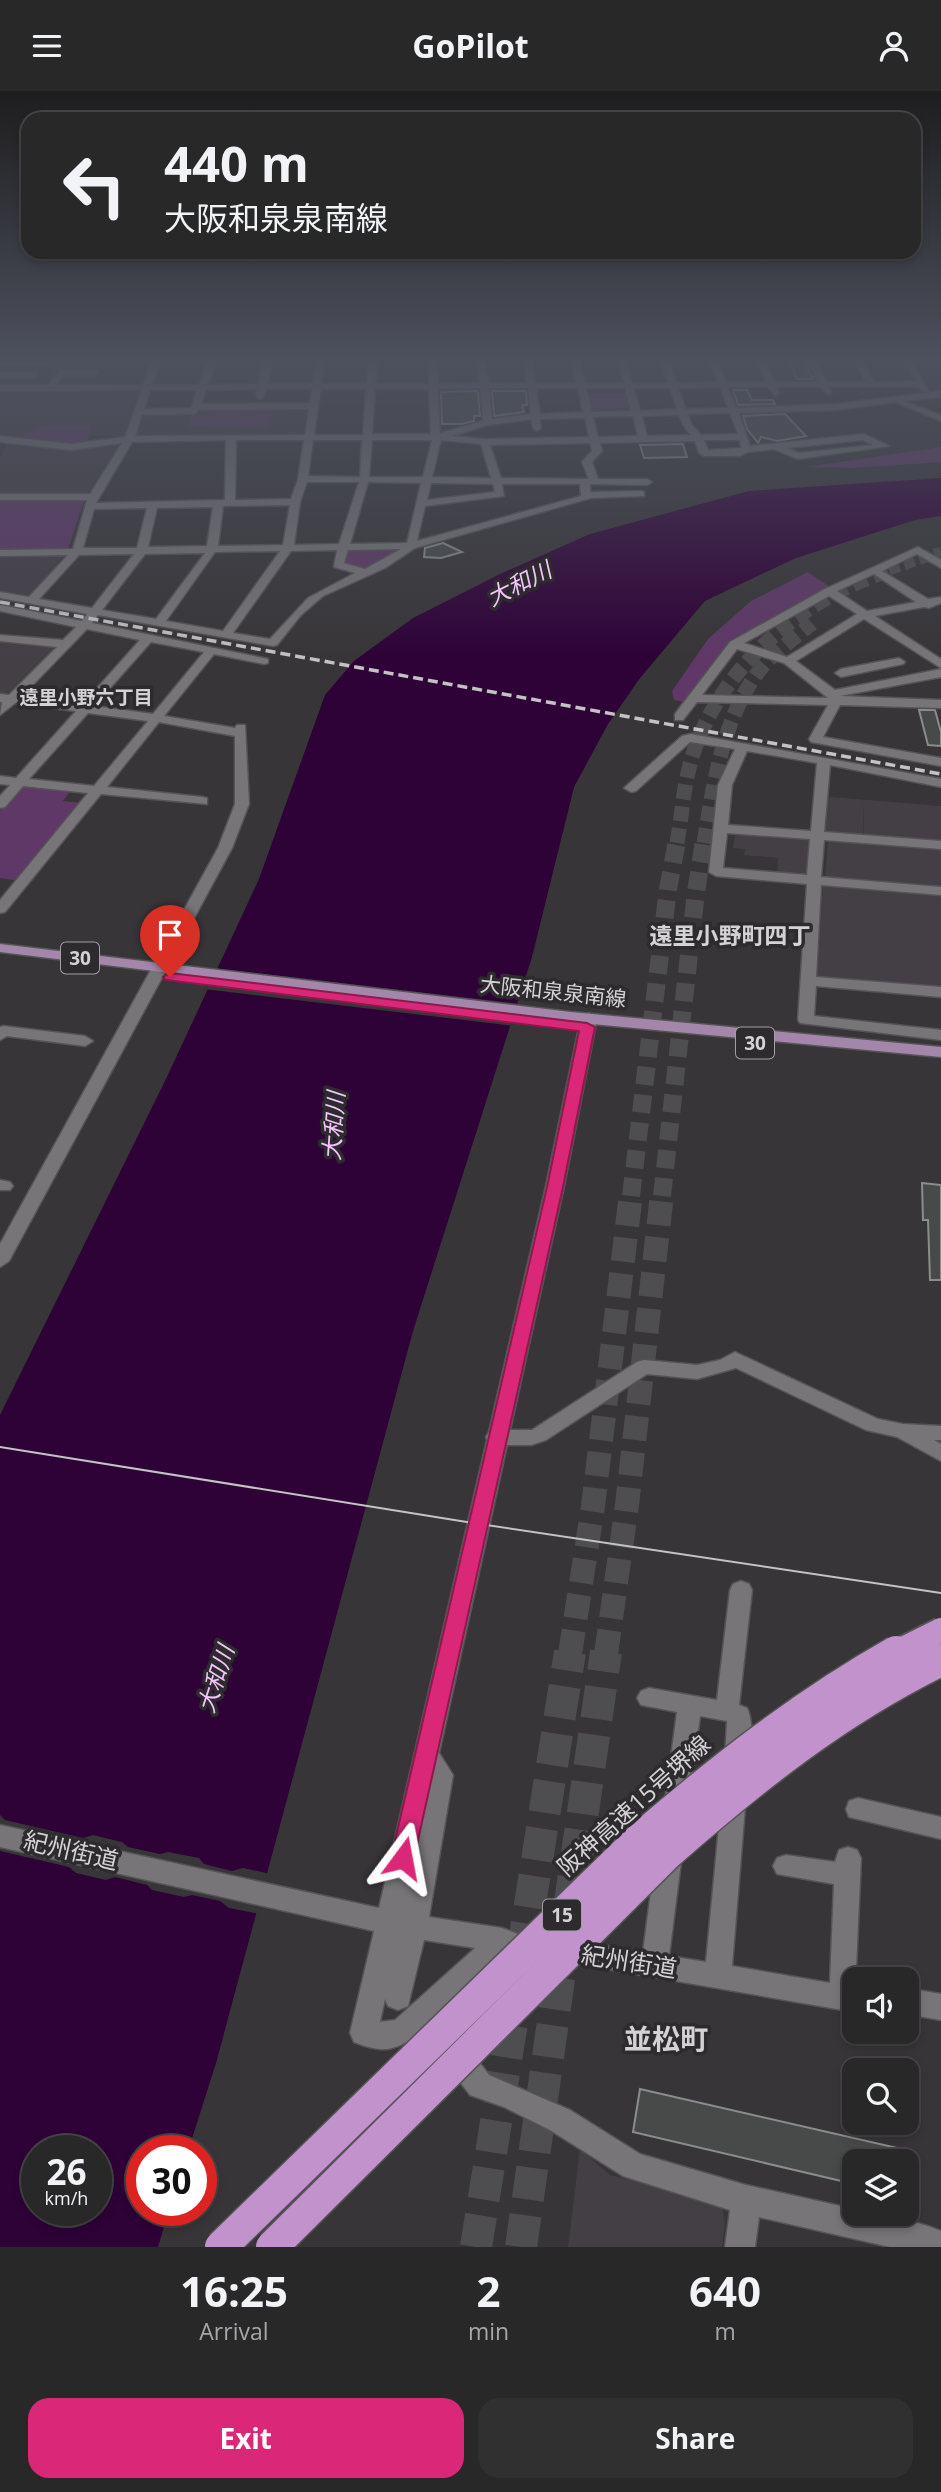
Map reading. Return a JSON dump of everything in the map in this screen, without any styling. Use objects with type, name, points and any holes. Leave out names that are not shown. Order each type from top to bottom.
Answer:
[{"type":"highway","name":"阪神高速15号堺線","points":[[221,2247],[642,1836],[693,1792],[740,1753],[833,1689],[901,1649],[941,1630]]},
{"type":"highway","name":"15","points":[[272,2247],[668,1853],[715,1811],[809,1737],[861,1703],[941,1660]]},
{"type":"main road","name":"30","points":[[0,948],[158,971]]},
{"type":"main road","name":"30","points":[[0,957],[158,971]]},
{"type":"main road","name":"大阪和泉泉南線","points":[[158,971],[569,1021],[588,1026],[941,1061]]},
{"type":"main road","name":"大阪和泉泉南線","points":[[588,1026],[941,1052]]},
{"type":"street","points":[[32,600],[77,551],[92,501],[117,459]]},
{"type":"street","points":[[159,622],[212,549],[224,504],[229,459]]},
{"type":"street","points":[[226,634],[288,548],[305,459]]},
{"type":"street","points":[[366,459],[364,481],[338,565],[366,573]]},
{"type":"street","points":[[0,608],[159,622],[273,643],[294,614],[328,589],[400,557],[411,546],[431,459]]},
{"type":"street","points":[[489,459],[495,481],[513,517]]},
{"type":"street","points":[[0,553],[411,546],[586,498],[590,482],[587,463],[591,459]]},
{"type":"street","points":[[303,479],[426,481],[474,477],[495,481],[647,482]]},
{"type":"street","points":[[421,504],[501,494]]},
{"type":"street","points":[[586,495],[641,495]]},
{"type":"street","points":[[0,497],[153,505],[295,502]]},
{"type":"street","points":[[0,711],[6,698],[91,617],[142,550],[153,505]]},
{"type":"street","points":[[679,717],[734,644],[829,590],[918,550],[941,565]]},
{"type":"street","points":[[874,570],[941,613]]},
{"type":"street","points":[[829,590],[863,615],[941,664]]},
{"type":"street","points":[[0,595],[32,600],[149,637],[264,661]]},
{"type":"street","points":[[788,661],[863,615],[941,600]]},
{"type":"street","points":[[0,636],[23,612]]},
{"type":"street","points":[[0,636],[65,644]]},
{"type":"street","points":[[0,804],[149,637]]},
{"type":"street","points":[[734,644],[788,661],[834,698]]},
{"type":"street","points":[[0,909],[211,651]]},
{"type":"street","points":[[841,673],[899,662]]},
{"type":"street","points":[[876,666],[899,681]]},
{"type":"street","points":[[834,698],[941,673]]},
{"type":"street","points":[[0,1261],[234,826],[243,789],[241,730],[6,698]]},
{"type":"street","points":[[693,698],[834,698],[941,704]]},
{"type":"street","points":[[834,698],[815,739],[941,762]]},
{"type":"street","points":[[631,788],[686,739],[824,760],[941,783]]},
{"type":"street","points":[[742,748],[725,785],[716,872],[941,891]]},
{"type":"street","points":[[824,760],[816,835],[806,1020],[941,1035]]},
{"type":"street","points":[[0,781],[202,801]]},
{"type":"street","points":[[720,828],[941,845]]},
{"type":"street","points":[[0,882],[19,885]]},
{"type":"street","points":[[808,981],[941,992]]},
{"type":"street","points":[[502,1940],[445,1996],[403,2031],[385,2036],[364,2033],[391,1922],[441,1775],[426,1755],[481,1517],[496,1437],[555,1187],[588,1026]]},
{"type":"street","points":[[0,1035],[3,1031],[85,1041]]},
{"type":"street","points":[[496,1437],[531,1438],[539,1435],[638,1367],[701,1372],[735,1359],[873,1425],[903,1431],[941,1433]]},
{"type":"street","points":[[903,1431],[941,1454]]},
{"type":"street","points":[[727,1711],[741,1590]]},
{"type":"street","points":[[649,1697],[739,1715],[718,1976]]},
{"type":"street","points":[[654,1966],[690,1705]]},
{"type":"street","points":[[858,1809],[941,1828]]},
{"type":"street","name":"紀州街道","points":[[0,1836],[391,1922],[842,1997]]},
{"type":"street","points":[[786,1866],[848,1866],[848,1967]]},
{"type":"street","points":[[391,1922],[398,1997]]},
{"type":"street","points":[[380,2143],[464,2065],[575,1953]]},
{"type":"street","points":[[445,1996],[464,2065],[480,2085],[511,2096],[561,2120],[634,2165],[746,2200],[918,2238],[941,2246]]},
{"type":"street","points":[[919,2003],[941,2007]]},
{"type":"street","points":[[740,2247],[746,2200]]},
{"type":"shaded area","points":[[0,459],[110,459],[87,494],[0,495]]},
{"type":"shaded area","points":[[863,459],[941,459],[941,462],[854,468],[807,467]]},
{"type":"shaded area","points":[[85,498],[68,549],[0,550],[0,499]]},
{"type":"shaded area","points":[[353,549],[396,550],[386,561],[364,571],[345,565],[346,552]]},
{"type":"shaded area","points":[[0,555],[63,556],[33,594],[25,597],[0,592]]},
{"type":"shaded area","points":[[808,572],[830,587],[727,644],[684,702],[674,700],[672,691],[708,639],[751,601]]},
{"type":"shaded area","points":[[0,639],[58,645],[10,692],[0,693]]},
{"type":"shaded area","points":[[21,787],[70,791],[63,801],[81,803],[20,877],[14,880],[0,878],[0,811]]},
{"type":"shaded area","points":[[832,797],[941,806],[941,842],[864,836],[864,803],[863,836],[825,833],[827,799]]},
{"type":"shaded area","points":[[735,832],[814,839],[809,877],[777,874],[778,858],[744,855],[745,849],[733,848]]},
{"type":"shaded area","points":[[828,841],[941,849],[941,889],[828,879],[825,876]]},
{"type":"shaded area","points":[[823,884],[941,893],[941,989],[817,978]]},
{"type":"shaded area","points":[[580,2149],[610,2175],[701,2197],[722,2207],[725,2222],[722,2247],[568,2247]]},
{"type":"water","name":"大和川","points":[[941,478],[941,516],[915,520],[796,558],[705,601],[640,678],[608,724],[574,787],[532,957],[413,1331],[216,2063],[193,2135],[126,2135],[126,2226],[164,2226],[158,2247],[0,2247],[0,1415],[166,1079],[259,879],[325,695],[354,661],[413,618],[500,574],[590,534],[749,491]]},
{"type":"pier","points":[[213,968],[521,1004],[514,1026],[204,989]]},
{"type":"pier","points":[[0,1815],[5,1820],[83,1838],[93,1835],[160,1854],[168,1852],[199,1858],[204,1864],[232,1871],[243,1868],[271,1874],[260,1914],[229,1908],[220,1901],[152,1890],[147,1885],[115,1877],[106,1880],[76,1873],[69,1867],[0,1851]]},
{"type":"building","points":[[443,543],[462,552],[441,558],[424,557],[425,548]]},
{"type":"building","points":[[919,710],[935,710],[941,732],[941,746],[928,745]]},
{"type":"building","points":[[922,1183],[941,1185],[941,1280],[930,1280],[928,1220],[923,1220]]},
{"type":"building","points":[[640,2089],[902,2149],[842,2149],[842,2181],[633,2132]]},
{"type":"tunnel","points":[[889,570],[941,552]]},
{"type":"tunnel","points":[[677,843],[685,786],[693,754],[703,729],[729,684],[762,646],[803,613],[841,590],[893,568]]},
{"type":"tunnel","points":[[704,843],[722,750],[738,705],[763,666],[812,623]]},
{"type":"tunnel","points":[[631,1196],[668,889],[677,841]]},
{"type":"tunnel","points":[[662,1196],[704,841]]},
{"type":"tunnel","points":[[570,1654],[593,1506],[631,1194]]},
{"type":"tunnel","points":[[606,1654],[627,1505],[662,1194]]},
{"type":"tunnel","points":[[522,1955],[570,1652]]},
{"type":"tunnel","points":[[569,1909],[606,1652]]},
{"type":"tunnel","points":[[521,2247],[562,1958]]},
{"type":"tunnel","points":[[476,2247],[515,2004]]},
{"type":"tram line","points":[[0,1447],[473,1523],[941,1593]]},
{"type":"railway","points":[[0,602],[941,774]]},
{"type":"district","name":"遠里小野六丁目","points":[[86,697]]},
{"type":"district","name":"遠里小野町四丁","points":[[730,936]]},
{"type":"district","name":"並松町","points":[[666,2039]]},
{"type":"route","points":[[170,977],[587,1027],[555,1187],[496,1437],[481,1517],[403,1858]]}]
